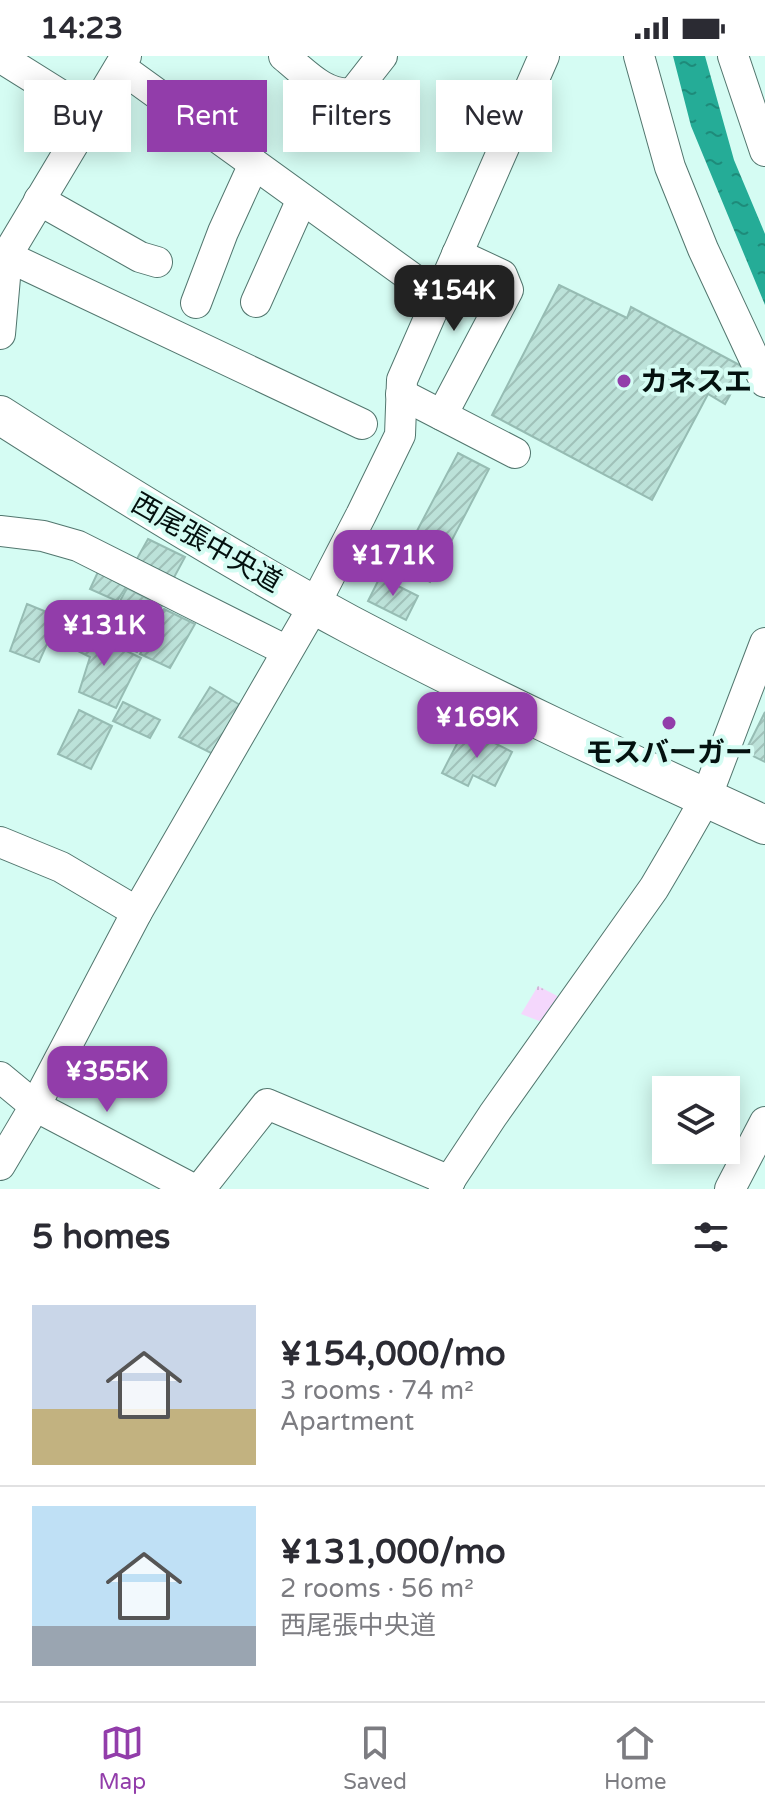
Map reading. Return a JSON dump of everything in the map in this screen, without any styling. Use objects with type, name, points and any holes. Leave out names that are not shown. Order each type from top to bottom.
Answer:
[{"type":"main road","name":"西尾張中央道","points":[[0,415],[134,501],[315,604],[634,766],[765,825]]},
{"type":"street","points":[[284,56],[324,88],[340,95],[353,93],[382,56]]},
{"type":"street","points":[[639,56],[670,167],[703,249],[765,382]]},
{"type":"street","points":[[733,56],[765,151]]},
{"type":"street","points":[[0,57],[37,80]]},
{"type":"street","points":[[0,1165],[35,1106],[137,912],[315,604],[400,435],[402,380],[540,58]]},
{"type":"street","points":[[112,80],[123,62],[254,164],[437,296]]},
{"type":"street","points":[[0,334],[3,254],[68,152]]},
{"type":"street","points":[[196,303],[254,164]]},
{"type":"street","points":[[256,302],[302,199]]},
{"type":"street","points":[[39,200],[140,257],[157,262]]},
{"type":"street","points":[[3,254],[362,424]]},
{"type":"street","points":[[442,415],[508,290],[502,275],[457,254]]},
{"type":"street","points":[[401,394],[515,453]]},
{"type":"street","points":[[0,531],[43,536],[78,546],[287,651]]},
{"type":"street","points":[[200,1189],[267,1104],[447,1185],[654,888],[706,798],[765,643]]},
{"type":"street","points":[[0,842],[61,867],[137,912]]},
{"type":"street","points":[[0,1077],[35,1106],[193,1189]]},
{"type":"street","points":[[730,1189],[765,1122]]},
{"type":"green space","points":[[538,986],[567,1001],[547,1024],[521,1014]]},
{"type":"water","points":[[673,56],[705,56],[734,160],[765,234],[765,305],[691,126]]},
{"type":"building","name":"カネスエ","points":[[559,285],[627,318],[631,307],[745,368],[725,404],[708,394],[652,500],[492,415]]},
{"type":"building","points":[[458,453],[489,469],[430,582],[399,565]]},
{"type":"building","points":[[148,539],[185,557],[171,583],[134,564]]},
{"type":"building","points":[[98,572],[126,587],[117,601],[90,589]]},
{"type":"building","points":[[380,577],[418,596],[406,620],[368,601]]},
{"type":"building","points":[[127,588],[162,606],[137,652],[101,636]]},
{"type":"building","points":[[27,604],[59,617],[39,662],[10,651]]},
{"type":"building","points":[[164,609],[195,624],[170,668],[140,654]]},
{"type":"building","points":[[77,627],[141,658],[116,708],[79,692],[90,657],[68,646]]},
{"type":"building","points":[[210,687],[240,705],[213,754],[179,737]]},
{"type":"building","points":[[123,702],[160,720],[150,738],[113,721]]},
{"type":"building","points":[[79,710],[112,726],[91,769],[58,754]]},
{"type":"building","points":[[765,712],[765,762],[745,752]]},
{"type":"building","points":[[465,728],[512,752],[495,786],[473,775],[468,786],[442,773]]},
{"type":"place","name":"カネスエ","points":[[624,381]]},
{"type":"place","name":"モスバーガー","points":[[669,723]]}]
